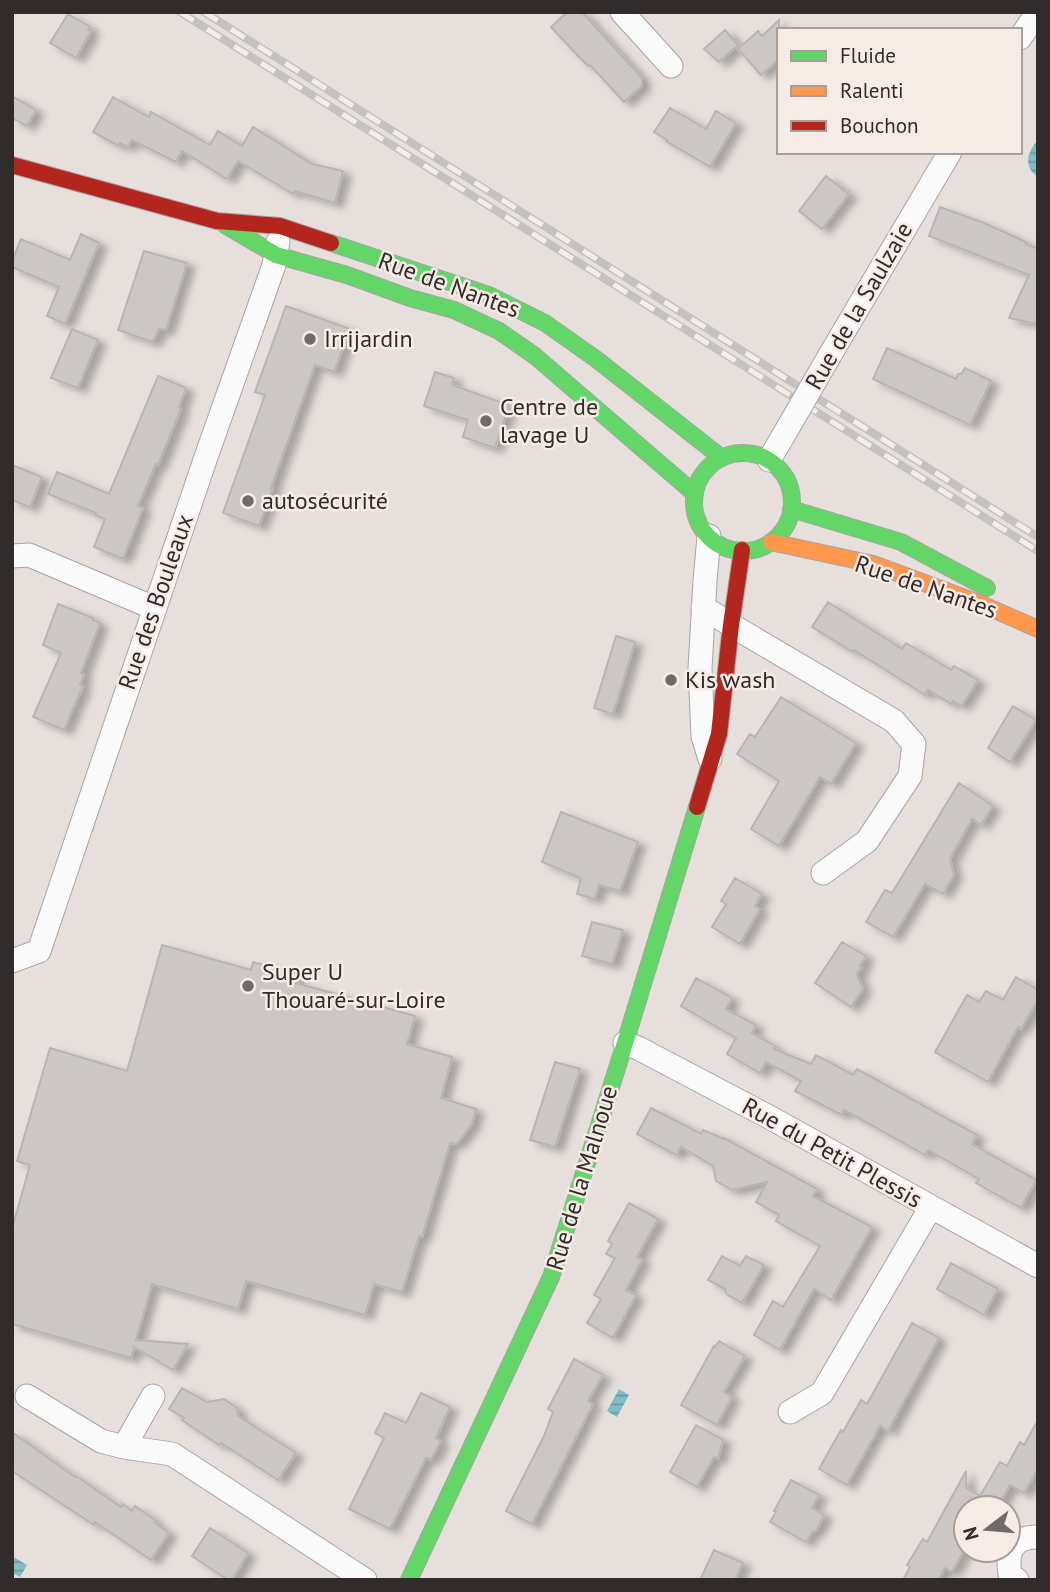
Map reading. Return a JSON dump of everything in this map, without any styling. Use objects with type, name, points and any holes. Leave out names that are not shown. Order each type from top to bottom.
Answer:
[{"type":"street","points":[[622,12],[671,66]]},
{"type":"street","points":[[1022,35],[1038,12]]},
{"type":"street","name":"Rue de la Saulzaie","points":[[769,460],[949,154]]},
{"type":"street","name":"Rue de Nantes","points":[[12,165],[217,221],[280,226],[489,295],[545,323],[596,359],[722,458]]},
{"type":"street","name":"Rue de Nantes","points":[[217,221],[276,255],[454,310],[499,331],[535,356],[695,494]]},
{"type":"street","name":"Rue des Bouleaux","points":[[12,961],[39,951],[154,608],[274,265],[280,226]]},
{"type":"street","points":[[744,453],[769,460],[782,472],[789,483],[792,496],[791,509],[783,530],[760,548],[742,550],[721,545],[702,528],[697,516],[695,494],[704,473],[712,464],[732,454],[744,453]]},
{"type":"street","name":"Rue de Nantes","points":[[791,509],[901,542],[990,590],[1038,624]]},
{"type":"street","name":"Rue de la Malnoue","points":[[709,536],[700,668],[703,736],[710,759]]},
{"type":"street","name":"Rue de Nantes","points":[[771,542],[873,564],[981,604],[1038,629]]},
{"type":"street","name":"Rue de la Malnoue","points":[[409,1580],[551,1278],[719,734],[742,550]]},
{"type":"street","points":[[12,556],[29,555],[154,608]]},
{"type":"street","points":[[703,607],[894,721],[914,744],[910,776],[867,841],[823,873]]},
{"type":"street","name":"Rue du Petit Plessis","points":[[625,1043],[757,1111],[1038,1266]]},
{"type":"street","points":[[790,1412],[822,1393],[931,1207]]},
{"type":"street","points":[[27,1396],[101,1441],[172,1454],[365,1580]]},
{"type":"street","points":[[124,1447],[153,1396]]},
{"type":"street","points":[[1017,1580],[1010,1574],[1007,1559],[1013,1545],[1022,1538],[1038,1536]]},
{"type":"water","points":[[1038,140],[1038,177],[1030,169],[1028,159]]},
{"type":"water","points":[[619,1389],[629,1395],[617,1417],[607,1411]]},
{"type":"water","points":[[12,1556],[27,1565],[20,1577],[12,1573]]},
{"type":"building","points":[[567,12],[582,12],[642,78],[642,86],[624,102],[551,27]]},
{"type":"building","points":[[68,14],[90,27],[88,30],[91,31],[76,58],[50,43]]},
{"type":"building","points":[[779,20],[777,61],[761,75],[738,49],[758,31],[762,36]]},
{"type":"building","points":[[725,30],[738,45],[719,62],[704,49]]},
{"type":"building","points":[[12,96],[36,110],[27,126],[12,118]]},
{"type":"building","points":[[113,97],[149,117],[151,112],[210,145],[218,131],[242,146],[253,127],[312,164],[343,171],[335,203],[295,191],[293,194],[238,161],[227,179],[182,151],[176,162],[132,140],[128,147],[120,143],[119,146],[93,132]]},
{"type":"building","points":[[670,108],[706,129],[716,111],[736,123],[710,167],[654,132]]},
{"type":"building","points":[[826,176],[849,194],[822,229],[799,211]]},
{"type":"building","points":[[940,207],[984,223],[1038,249],[1038,324],[1009,318],[1029,275],[929,236]]},
{"type":"building","points":[[81,234],[99,243],[65,324],[47,316],[59,287],[12,267],[12,261],[21,239],[70,260]]},
{"type":"building","points":[[144,251],[187,263],[166,330],[159,329],[153,342],[118,330]]},
{"type":"building","points":[[286,306],[350,329],[334,372],[315,365],[259,526],[223,513],[265,395],[255,392]]},
{"type":"building","points":[[72,329],[98,340],[78,388],[51,378]]},
{"type":"building","points":[[887,348],[956,379],[965,368],[991,381],[970,425],[873,379]]},
{"type":"building","points":[[435,372],[454,378],[452,385],[509,405],[495,448],[463,437],[468,420],[424,406]]},
{"type":"building","points":[[158,376],[186,388],[179,407],[181,409],[138,506],[143,508],[123,559],[94,547],[105,519],[48,494],[57,472],[109,494]]},
{"type":"building","points":[[12,465],[42,477],[30,507],[12,500]]},
{"type":"building","points":[[828,602],[902,649],[906,643],[951,670],[954,666],[978,680],[962,706],[953,701],[951,704],[928,690],[925,695],[812,627]]},
{"type":"building","points":[[58,604],[100,623],[81,673],[84,675],[80,685],[83,686],[64,730],[33,717],[61,653],[43,645]]},
{"type":"building","points":[[616,636],[635,642],[613,714],[594,708]]},
{"type":"building","points":[[781,697],[856,743],[831,784],[820,777],[779,846],[751,829],[779,781],[737,754],[750,734],[755,737]]},
{"type":"building","points":[[1013,706],[1036,720],[1010,762],[988,748]]},
{"type":"building","points":[[959,783],[993,806],[981,825],[972,819],[950,859],[954,875],[943,894],[925,884],[893,937],[866,922],[885,890],[892,893]]},
{"type":"building","points":[[561,812],[638,842],[620,891],[599,885],[595,899],[577,894],[581,878],[542,862]]},
{"type":"building","points":[[735,878],[762,894],[755,906],[760,909],[740,944],[712,927],[726,904],[721,901]]},
{"type":"building","points":[[592,922],[623,930],[612,964],[582,956]]},
{"type":"building","points":[[842,942],[866,956],[857,974],[863,989],[851,1007],[815,983]]},
{"type":"building","points":[[162,945],[251,970],[253,962],[298,974],[296,983],[415,1016],[407,1044],[452,1057],[441,1098],[476,1109],[472,1124],[457,1144],[450,1143],[422,1237],[419,1236],[402,1292],[374,1284],[365,1315],[246,1281],[238,1309],[152,1284],[136,1340],[188,1344],[173,1370],[134,1347],[131,1358],[12,1324],[12,1229],[30,1165],[17,1161],[50,1048],[127,1071]]},
{"type":"building","points":[[1016,977],[1038,990],[1038,1000],[1021,1029],[1018,1027],[988,1082],[935,1052],[967,995],[979,1002],[986,991],[1003,1000]]},
{"type":"building","points":[[696,978],[732,998],[726,1009],[756,1025],[752,1033],[775,1046],[774,1049],[811,1064],[816,1055],[853,1075],[857,1069],[977,1135],[972,1144],[1036,1180],[1021,1208],[976,1183],[979,1179],[928,1150],[925,1155],[844,1110],[842,1115],[795,1091],[801,1081],[766,1062],[760,1073],[727,1054],[736,1038],[681,1006]]},
{"type":"building","points":[[555,1062],[580,1069],[555,1147],[530,1140]]},
{"type":"building","points":[[651,1108],[701,1134],[703,1130],[724,1138],[817,1189],[813,1196],[872,1227],[831,1300],[814,1289],[780,1350],[754,1335],[773,1301],[783,1307],[820,1246],[776,1221],[779,1215],[756,1202],[767,1182],[732,1190],[716,1181],[713,1166],[681,1147],[676,1155],[637,1134]]},
{"type":"building","points":[[629,1203],[658,1219],[637,1257],[642,1260],[626,1290],[636,1295],[613,1338],[587,1323],[601,1299],[594,1295],[615,1258],[606,1254],[612,1244],[608,1241]]},
{"type":"building","points":[[722,1256],[740,1266],[746,1256],[764,1265],[742,1303],[708,1280]]},
{"type":"building","points":[[951,1263],[998,1289],[984,1315],[937,1289]]},
{"type":"building","points":[[912,1323],[939,1338],[888,1431],[880,1426],[847,1485],[819,1469],[861,1400],[867,1404]]},
{"type":"building","points":[[719,1341],[745,1356],[724,1392],[732,1397],[717,1425],[681,1405]]},
{"type":"building","points":[[574,1359],[603,1375],[588,1401],[593,1404],[532,1524],[506,1511],[544,1436],[553,1412],[548,1409]]},
{"type":"building","points":[[182,1388],[207,1402],[224,1399],[237,1408],[238,1416],[296,1453],[278,1480],[221,1443],[219,1445],[169,1409]]},
{"type":"building","points":[[421,1393],[450,1407],[436,1438],[441,1441],[431,1460],[426,1458],[390,1529],[349,1509],[384,1438],[375,1433],[385,1413],[406,1423]]},
{"type":"building","points":[[1038,1420],[1038,1469],[1024,1493],[1010,1485],[1005,1494],[981,1494],[1000,1462],[1007,1466],[1020,1442],[1024,1445]]},
{"type":"building","points":[[696,1425],[723,1440],[718,1459],[714,1457],[697,1487],[670,1472]]},
{"type":"building","points":[[12,1432],[121,1507],[123,1504],[132,1511],[135,1506],[155,1520],[154,1522],[169,1533],[151,1560],[12,1471]]},
{"type":"building","points":[[966,1471],[966,1488],[976,1494],[953,1494]]},
{"type":"building","points":[[791,1480],[819,1495],[812,1508],[824,1515],[817,1530],[812,1532],[806,1542],[770,1522]]},
{"type":"building","points":[[952,1496],[952,1564],[956,1564],[952,1572],[945,1568],[938,1580],[903,1580],[910,1567],[907,1565],[923,1539],[927,1542]]},
{"type":"building","points":[[210,1528],[248,1553],[232,1580],[192,1556]]},
{"type":"building","points":[[714,1550],[743,1563],[735,1580],[700,1580]]},
{"type":"railway","points":[[180,12],[1038,551]]},
{"type":"railway","points":[[204,12],[1038,537]]},
{"type":"traffic: fast","points":[[225,225],[276,255],[454,310],[499,331],[535,356],[695,494]]},
{"type":"traffic: fast","points":[[331,243],[489,295],[545,323],[596,359],[722,458]]},
{"type":"traffic: fast","points":[[743,453],[762,457],[777,468],[788,483],[792,502],[788,521],[777,536],[762,547],[743,551],[724,547],[709,536],[698,521],[694,502],[698,483],[709,468],[724,457],[743,453]]},
{"type":"traffic: fast","points":[[791,509],[901,542],[987,588]]},
{"type":"traffic: fast","points":[[409,1580],[551,1277],[697,807]]},
{"type":"traffic: slow","points":[[771,542],[873,564],[981,604],[1038,629]]},
{"type":"traffic: jam","points":[[12,165],[217,221],[280,226],[331,243]]},
{"type":"traffic: jam","points":[[697,807],[719,734],[742,550]]},
{"type":"place","name":"Irrijardin","points":[[310,339]]},
{"type":"place","name":"Centre de lavage U","points":[[486,421]]},
{"type":"place","name":"autosécurité","points":[[248,501]]},
{"type":"place","name":"Kis wash","points":[[671,680]]},
{"type":"place","name":"Super U Thouaré-sur-Loire","points":[[248,986]]}]
